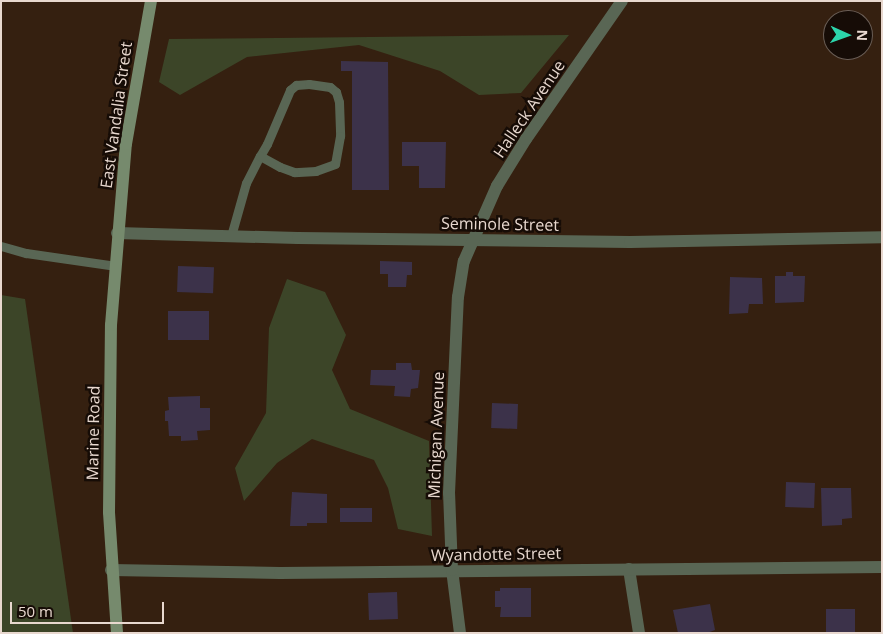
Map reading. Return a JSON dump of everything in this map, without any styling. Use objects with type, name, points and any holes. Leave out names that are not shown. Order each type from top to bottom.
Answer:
[{"type":"main road","name":"East Vandalia Street","points":[[117,233],[126,144],[151,1]]},
{"type":"main road","name":"Marine Road","points":[[117,233],[111,325],[109,512],[111,570],[117,633]]},
{"type":"street","name":"Halleck Avenue","points":[[472,240],[497,186],[526,139],[622,1]]},
{"type":"street","name":"Seminole Street","points":[[117,233],[630,242],[882,237]]},
{"type":"street","name":"Michigan Avenue","points":[[460,633],[452,570],[449,493],[458,297],[464,261],[472,240]]},
{"type":"street","name":"Wyandotte Street","points":[[111,570],[280,573],[882,567]]},
{"type":"street","points":[[629,569],[639,633]]},
{"type":"lane","points":[[232,236],[246,182],[260,156],[282,103],[290,90],[296,84],[330,87],[336,92],[339,102],[340,136],[335,164],[316,171],[294,172],[260,156]]},
{"type":"lane","points":[[1,246],[26,253],[116,266]]},
{"type":"green space","points":[[569,35],[521,93],[479,95],[440,71],[359,45],[247,57],[180,95],[159,82],[169,39]]},
{"type":"green space","points":[[287,279],[325,292],[346,335],[332,370],[350,409],[429,441],[432,536],[398,529],[388,488],[374,460],[312,439],[277,463],[244,501],[235,468],[266,413],[269,328]]},
{"type":"green space","points":[[1,295],[25,299],[73,633],[1,633]]},
{"type":"building","points":[[341,61],[388,62],[389,190],[352,190],[352,71],[341,71]]},
{"type":"building","points":[[402,142],[446,142],[445,188],[419,188],[419,166],[402,166]]},
{"type":"building","points":[[380,261],[412,262],[412,275],[407,275],[406,287],[388,287],[388,274],[380,274]]},
{"type":"building","points":[[178,266],[214,267],[213,293],[177,292]]},
{"type":"building","points":[[786,272],[793,272],[793,276],[805,276],[804,302],[775,303],[775,276],[786,276]]},
{"type":"building","points":[[730,277],[762,278],[763,304],[749,304],[748,313],[729,314]]},
{"type":"building","points":[[168,311],[209,311],[209,340],[168,340]]},
{"type":"building","points":[[396,363],[411,363],[412,370],[420,370],[418,388],[411,389],[410,397],[394,396],[395,386],[370,385],[371,370],[396,370]]},
{"type":"building","points":[[200,396],[200,408],[210,408],[210,430],[197,431],[198,440],[181,441],[181,436],[169,436],[168,421],[165,421],[165,411],[169,410],[168,397]]},
{"type":"building","points":[[492,403],[518,404],[517,429],[491,428]]},
{"type":"building","points":[[786,482],[815,483],[814,508],[785,507]]},
{"type":"building","points":[[821,488],[851,488],[852,518],[842,519],[842,525],[822,526]]},
{"type":"building","points":[[292,492],[327,494],[327,523],[307,523],[307,526],[290,526]]},
{"type":"building","points":[[340,508],[372,508],[372,522],[340,522]]},
{"type":"building","points":[[500,588],[531,588],[531,617],[500,617],[501,607],[495,607],[495,591],[500,591]]},
{"type":"building","points":[[397,592],[398,619],[369,620],[368,593]]},
{"type":"building","points":[[710,604],[715,630],[707,633],[678,633],[673,610]]},
{"type":"building","points":[[826,609],[855,609],[855,633],[826,633]]}]
